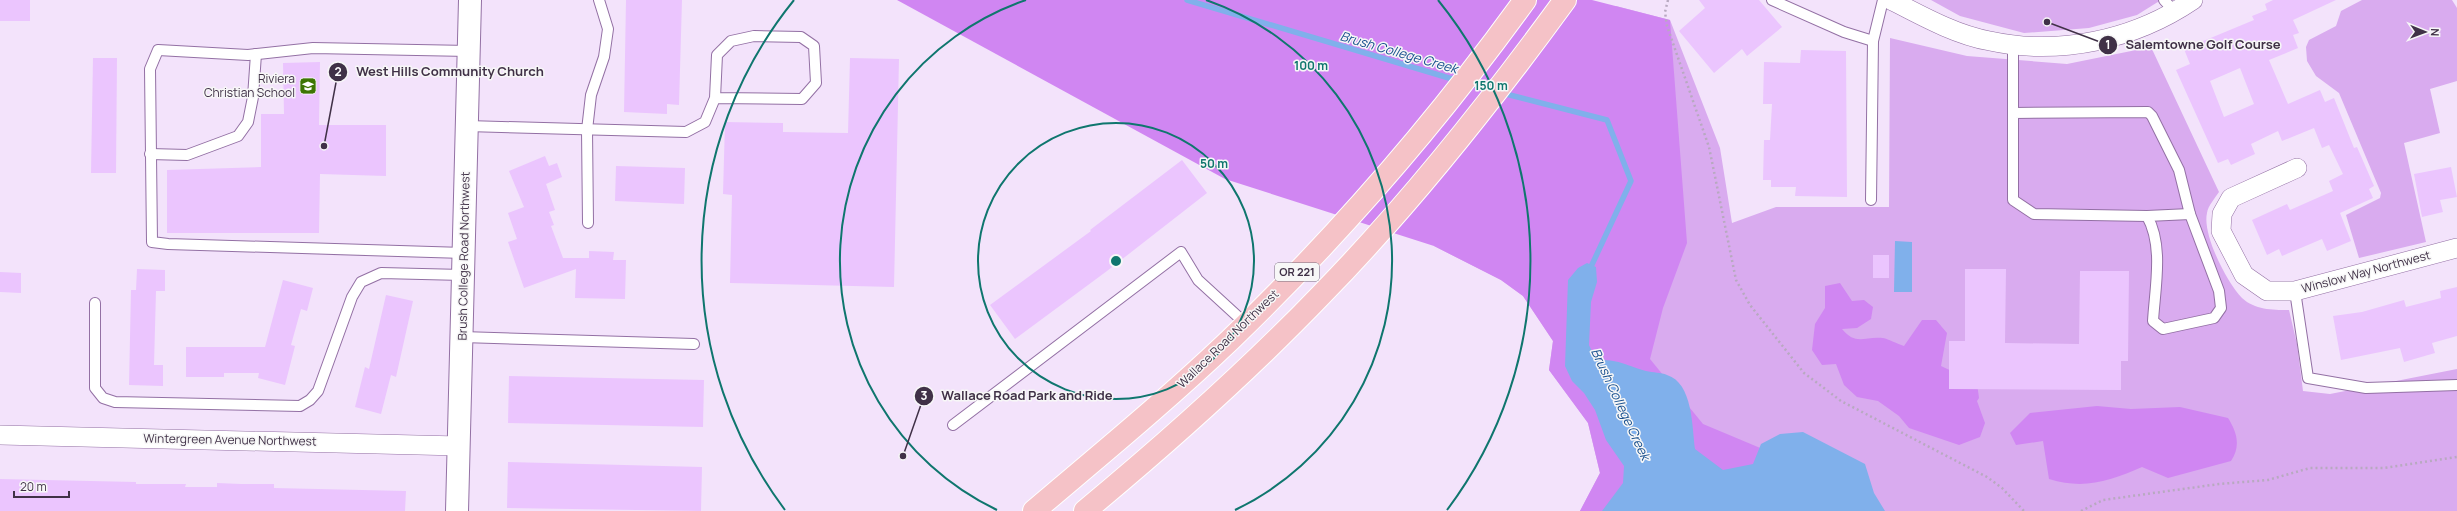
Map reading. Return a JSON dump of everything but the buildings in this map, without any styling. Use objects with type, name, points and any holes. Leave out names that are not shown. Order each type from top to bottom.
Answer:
[{"type":"main road","name":"Wallace Road Northwest","points":[[1034,511],[1123,436],[1246,324],[1317,252],[1408,150],[1495,42],[1525,0]]},
{"type":"main road","name":"OR 221","points":[[1085,511],[1174,434],[1327,289],[1381,231],[1476,119],[1565,0]]},
{"type":"street","name":"Brush College Road Northwest","points":[[457,511],[470,0]]},
{"type":"street","points":[[1892,0],[1950,28],[1988,41],[2013,45],[2075,45],[2127,33],[2170,6],[2193,0]]},
{"type":"street","name":"Winslow Way Northwest","points":[[2297,168],[2231,198],[2222,214],[2221,231],[2244,274],[2267,291],[2295,291],[2457,248]]},
{"type":"street","name":"Wintergreen Avenue Northwest","points":[[0,435],[459,446]]},
{"type":"lane","points":[[588,223],[588,130],[591,95],[604,57],[608,29],[599,0]]},
{"type":"lane","points":[[1772,0],[1844,32],[1873,41]]},
{"type":"lane","points":[[1870,200],[1873,41],[1883,0]]},
{"type":"lane","points":[[467,126],[686,132],[705,122],[715,98],[717,55],[730,41],[754,36],[801,37],[814,46],[816,83],[802,99],[715,98]]},
{"type":"lane","points":[[2013,45],[2013,200],[2034,214],[2147,216],[2190,214]]},
{"type":"lane","points":[[464,253],[168,244],[152,242],[150,69],[158,50],[256,54],[313,48],[469,51]]},
{"type":"lane","points":[[150,154],[187,155],[238,136],[248,122],[253,97],[256,54]]},
{"type":"lane","points":[[2013,113],[2148,112],[2179,170],[2190,214],[2219,291],[2221,308],[2214,318],[2163,329],[2153,321],[2157,243],[2154,228],[2147,216]]},
{"type":"lane","points":[[953,425],[1181,252],[1198,280],[1246,324]]},
{"type":"lane","points":[[95,303],[95,388],[103,398],[115,402],[300,406],[310,400],[318,391],[352,297],[361,282],[381,273],[463,276]]},
{"type":"lane","points":[[2295,291],[2308,378],[2366,388],[2457,384]]},
{"type":"lane","points":[[462,337],[694,344]]},
{"type":"path","points":[[1668,0],[1665,12],[1667,26],[1709,147],[1736,280],[1750,305],[1804,372],[1841,401],[1987,477],[2002,488],[2024,511]]},
{"type":"path","points":[[2081,511],[2103,500],[2219,484],[2268,480],[2310,468],[2384,468],[2457,457]]},
{"type":"shaded area","points":[[897,0],[1592,0],[1670,20],[1687,243],[1663,308],[1650,359],[1703,424],[1846,484],[1878,511],[1580,511],[1600,473],[1588,423],[1549,370],[1553,341],[1523,296],[1501,280],[1434,246],[1225,179]]},
{"type":"shaded area","points":[[1931,0],[2161,0],[2137,15],[2089,28],[2024,33],[1960,16]]},
{"type":"shaded area","points":[[2362,0],[2452,0],[2457,8],[2457,81],[2430,89],[2440,133],[2404,143],[2426,242],[2359,258],[2346,215],[2380,198],[2381,193],[2339,93],[2316,76],[2307,61],[2306,47],[2309,40],[2336,26],[2341,11]]},
{"type":"shaded area","points":[[1616,6],[1670,20],[1720,148],[1732,223],[1776,207],[1889,207],[1890,38],[1967,56],[2067,64],[2151,47],[2219,192],[2209,208],[2206,222],[2208,233],[2217,258],[2236,291],[2247,302],[2258,307],[2289,310],[2297,344],[2303,391],[2330,394],[2457,369],[2457,511],[1580,511],[1600,473],[1588,423],[1549,370],[1553,341],[1523,296],[1501,280],[1434,246]]},
{"type":"shaded area","points":[[1840,283],[1852,301],[1864,300],[1873,307],[1871,319],[1857,328],[1842,329],[1856,339],[1883,338],[1904,346],[1922,320],[1936,320],[1947,333],[1941,366],[1977,383],[1979,398],[1977,401],[1985,423],[1980,437],[1959,445],[1909,428],[1899,416],[1878,401],[1857,397],[1844,385],[1836,364],[1822,365],[1812,350],[1815,324],[1825,308],[1825,286]]},
{"type":"shaded area","points":[[2097,406],[2131,409],[2180,407],[2228,418],[2236,434],[2236,450],[2231,461],[2168,478],[2142,467],[2108,480],[2085,484],[2074,484],[2049,479],[2043,441],[2016,445],[2010,433],[2030,413]]},
{"type":"water","points":[[1895,241],[1912,242],[1912,292],[1894,292]]},
{"type":"water","points":[[1587,263],[1596,267],[1597,282],[1591,302],[1589,345],[1596,360],[1616,361],[1646,371],[1665,374],[1676,380],[1682,387],[1690,407],[1695,449],[1723,470],[1753,464],[1761,444],[1780,434],[1803,432],[1865,464],[1874,493],[1885,511],[1602,511],[1623,483],[1624,466],[1606,440],[1595,410],[1584,393],[1572,381],[1565,366],[1568,280],[1578,268]]},
{"type":"waterway","name":"Brush College Creek","points":[[1187,0],[1459,81]]},
{"type":"waterway","name":"Brush College Creek","points":[[1467,83],[1492,90]]},
{"type":"waterway","name":"Brush College Creek","points":[[1502,93],[1607,120],[1631,181],[1589,271]]},
{"type":"place","name":"Salemtowne Golf Course","points":[[2047,22]]},
{"type":"place","name":"Riviera Christian School","points":[[308,86]]},
{"type":"place","name":"West Hills Community Church","points":[[324,146]]},
{"type":"place","name":"Wallace Road Park and Ride","points":[[903,456]]}]
